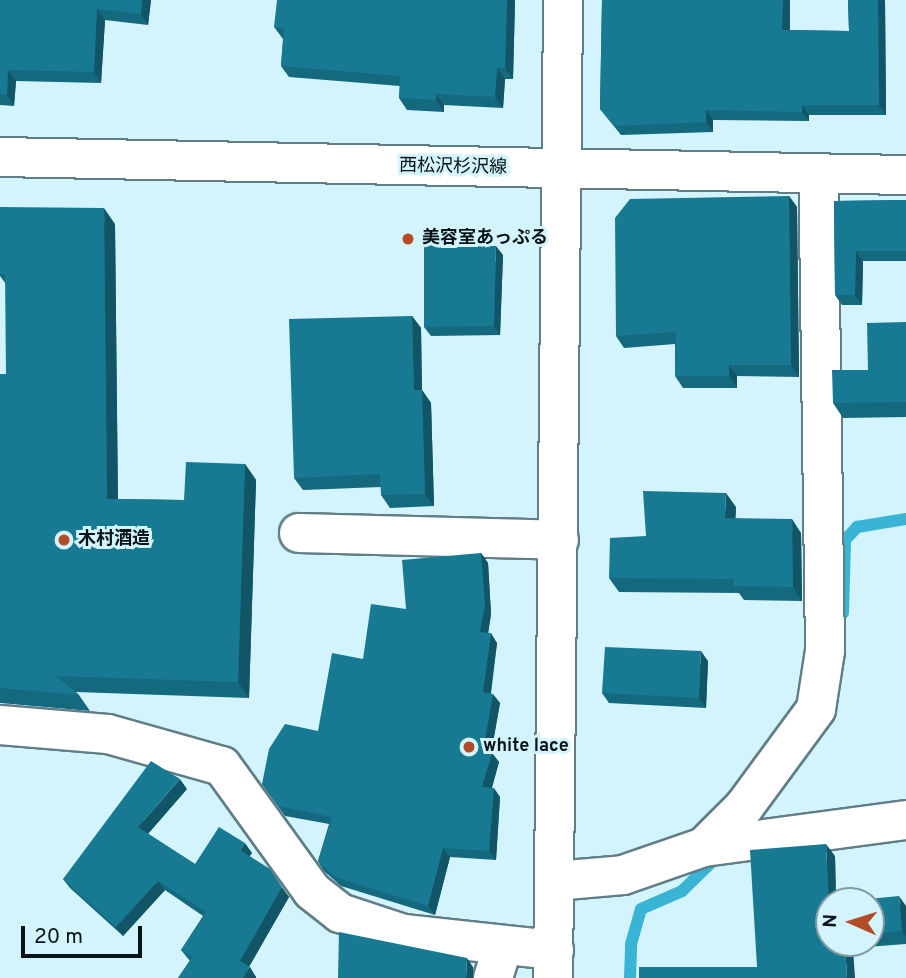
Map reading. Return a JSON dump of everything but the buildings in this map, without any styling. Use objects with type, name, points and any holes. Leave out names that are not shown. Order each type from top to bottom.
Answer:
[{"type":"street","points":[[0,725],[108,734],[222,766],[312,891],[340,912],[498,961],[554,964],[563,0]]},
{"type":"street","name":"西松沢杉沢線","points":[[0,157],[561,171],[906,175]]},
{"type":"street","points":[[704,846],[744,807],[816,709],[825,652],[818,174]]},
{"type":"street","points":[[299,533],[559,540]]},
{"type":"street","points":[[555,881],[623,876],[704,846],[906,820]]},
{"type":"waterway","points":[[843,613],[845,540],[857,527],[906,519]]},
{"type":"waterway","points":[[630,978],[631,944],[641,909],[682,891],[719,855]]},
{"type":"place","name":"美容室あっぷる","points":[[408,239]]},
{"type":"place","name":"木村酒造","points":[[64,540]]},
{"type":"place","name":"white lace","points":[[469,747]]}]
